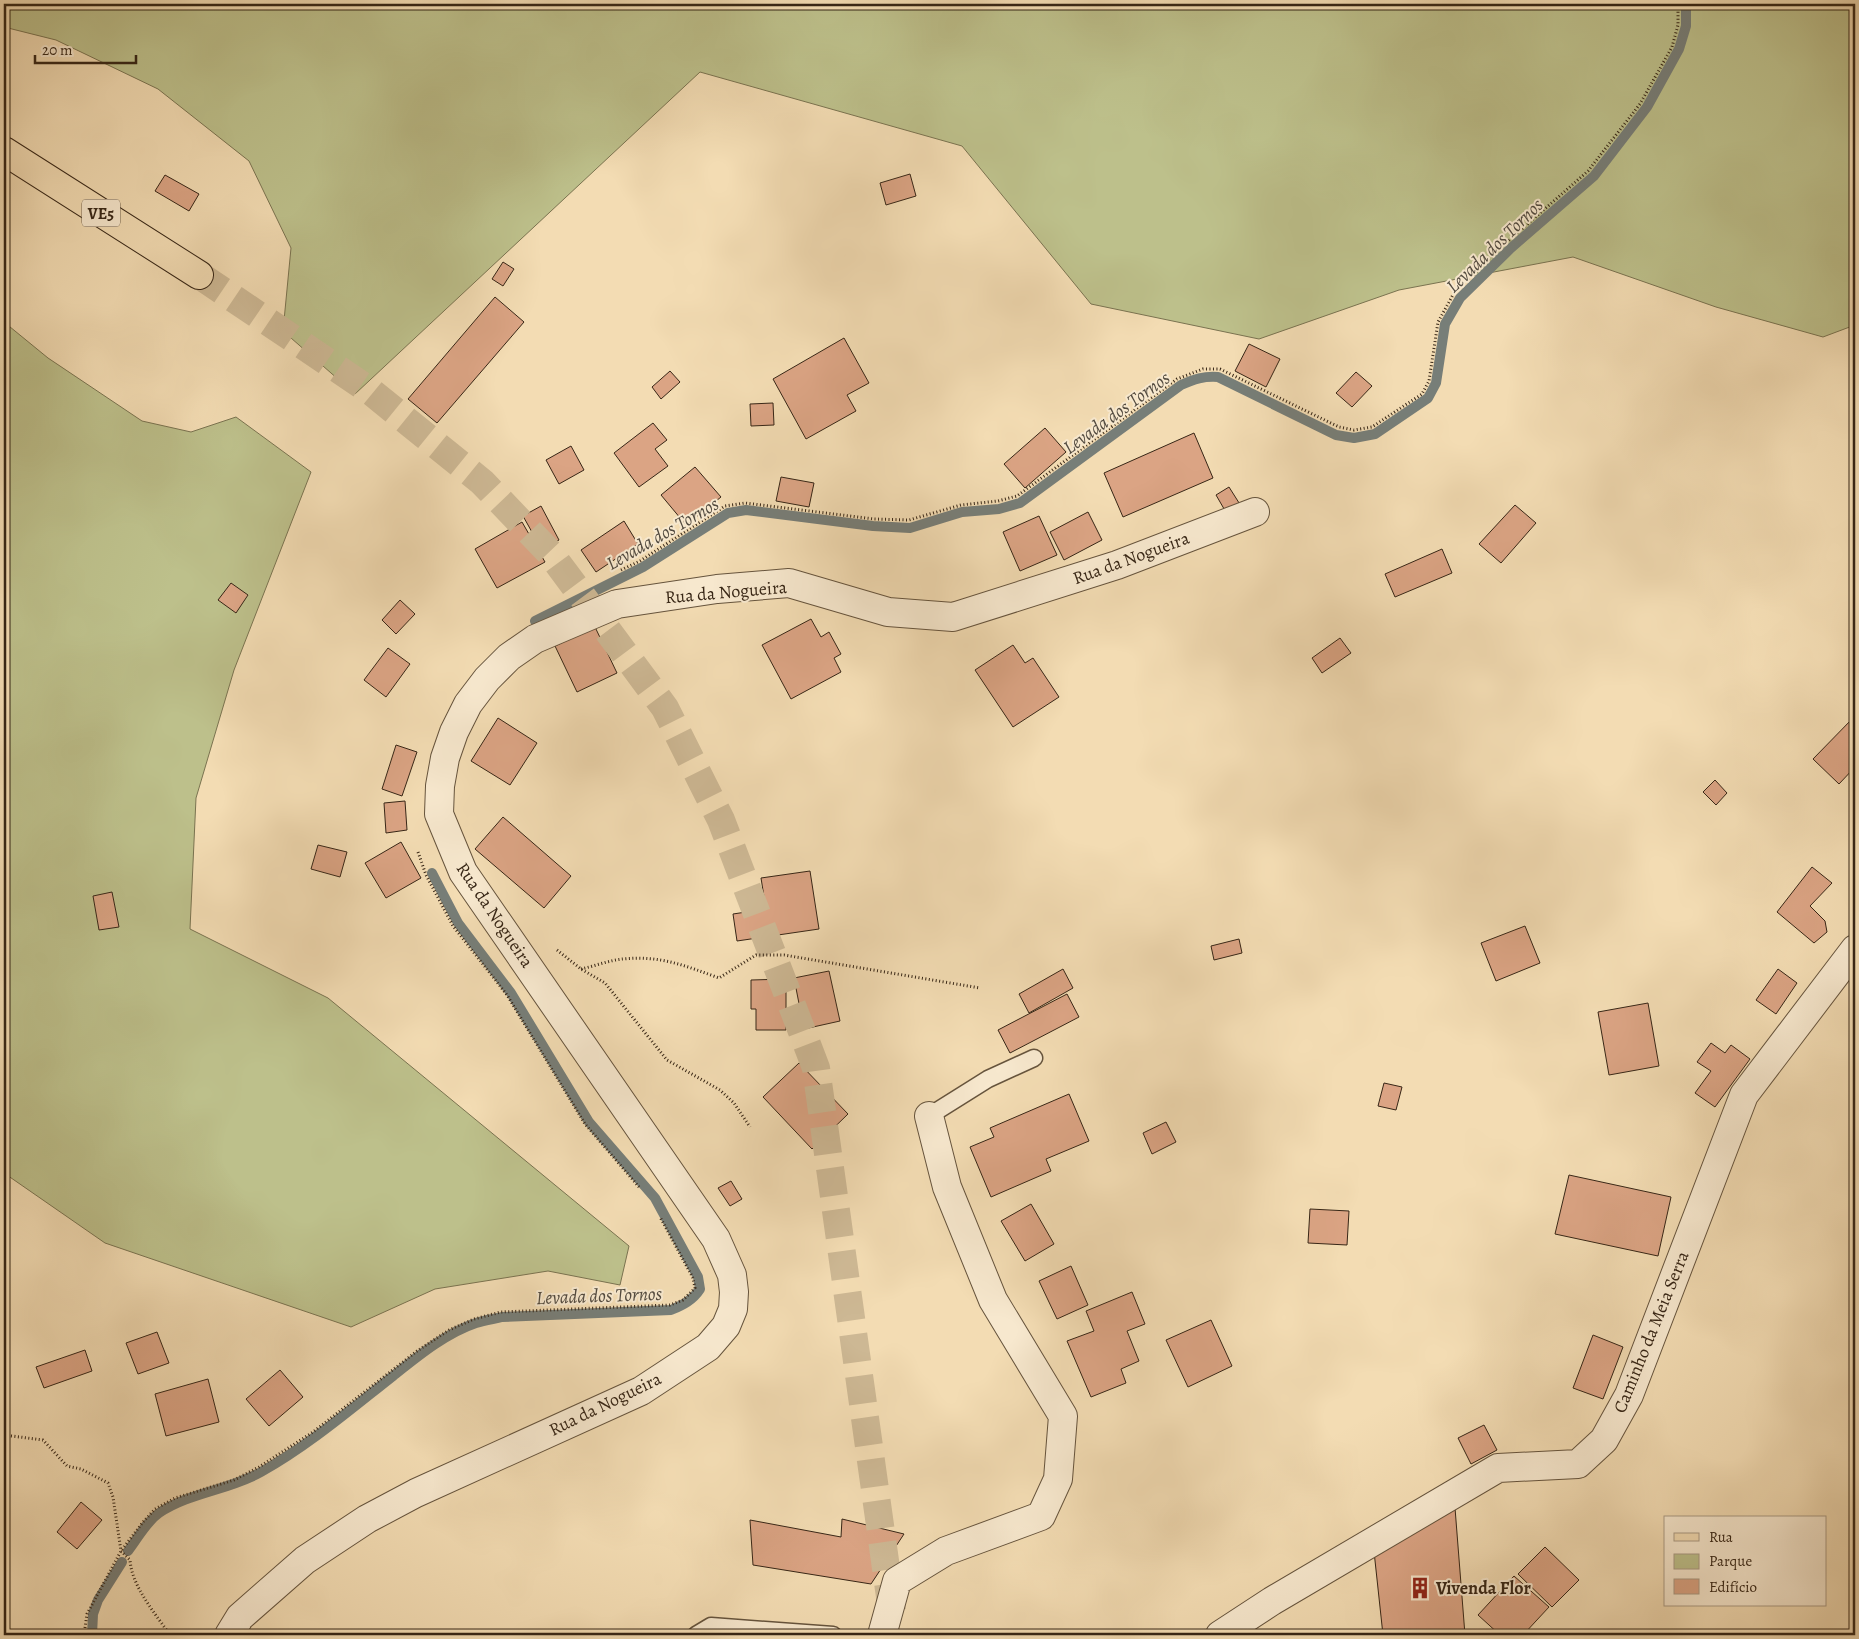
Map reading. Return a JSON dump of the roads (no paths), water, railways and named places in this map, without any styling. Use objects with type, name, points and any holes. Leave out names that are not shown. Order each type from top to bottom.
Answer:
[{"type":"main road","name":"VE5","points":[[4,151],[199,275]]},
{"type":"street","name":"Rua da Nogueira","points":[[229,1635],[240,1617],[305,1560],[367,1519],[416,1493],[641,1391],[708,1347],[726,1326],[732,1309],[734,1292],[732,1275],[716,1240],[463,872],[439,814],[440,786],[445,758],[454,732],[468,704],[487,679],[509,657],[535,639],[616,604],[717,589],[789,583],[888,612],[953,617],[1117,564],[1255,512]]},
{"type":"street","name":"Caminho da Meia Serra","points":[[1220,1635],[1272,1601],[1498,1468],[1578,1464],[1604,1440],[1629,1394],[1744,1094],[1855,949]]},
{"type":"street","points":[[882,1635],[897,1581],[946,1551],[1041,1516],[1058,1479],[1063,1416],[993,1300],[947,1187],[929,1116]]},
{"type":"lane","points":[[929,1116],[988,1079],[1034,1058]]},
{"type":"lane","points":[[696,1635],[711,1626],[833,1635]]},
{"type":"waterway","name":"Levada dos Tornos","points":[[535,621],[643,567],[728,513],[746,510],[873,526],[910,528],[962,512],[999,509],[1020,503],[1181,385],[1199,378],[1218,377],[1336,435],[1354,438],[1375,434],[1428,398],[1436,383],[1445,324],[1460,298],[1511,248],[1594,176],[1647,107],[1679,49],[1686,26],[1686,4]]},
{"type":"waterway","name":"Levada dos Tornos","points":[[128,1551],[146,1526],[159,1513],[170,1506],[236,1483],[261,1472],[329,1426],[422,1353],[465,1327],[502,1317],[671,1310],[687,1302],[700,1289],[698,1277],[655,1198],[589,1122],[511,993],[458,923],[432,873]]},
{"type":"waterway","name":"Levada dos Tornos","points":[[92,1635],[93,1614],[98,1600],[122,1562]]},
{"type":"tunnel","points":[[199,275],[369,390],[482,482],[550,553],[665,708],[721,820],[816,1068],[892,1611]]},
{"type":"place","name":"Vivenda Flor","points":[[1420,1588]]}]
